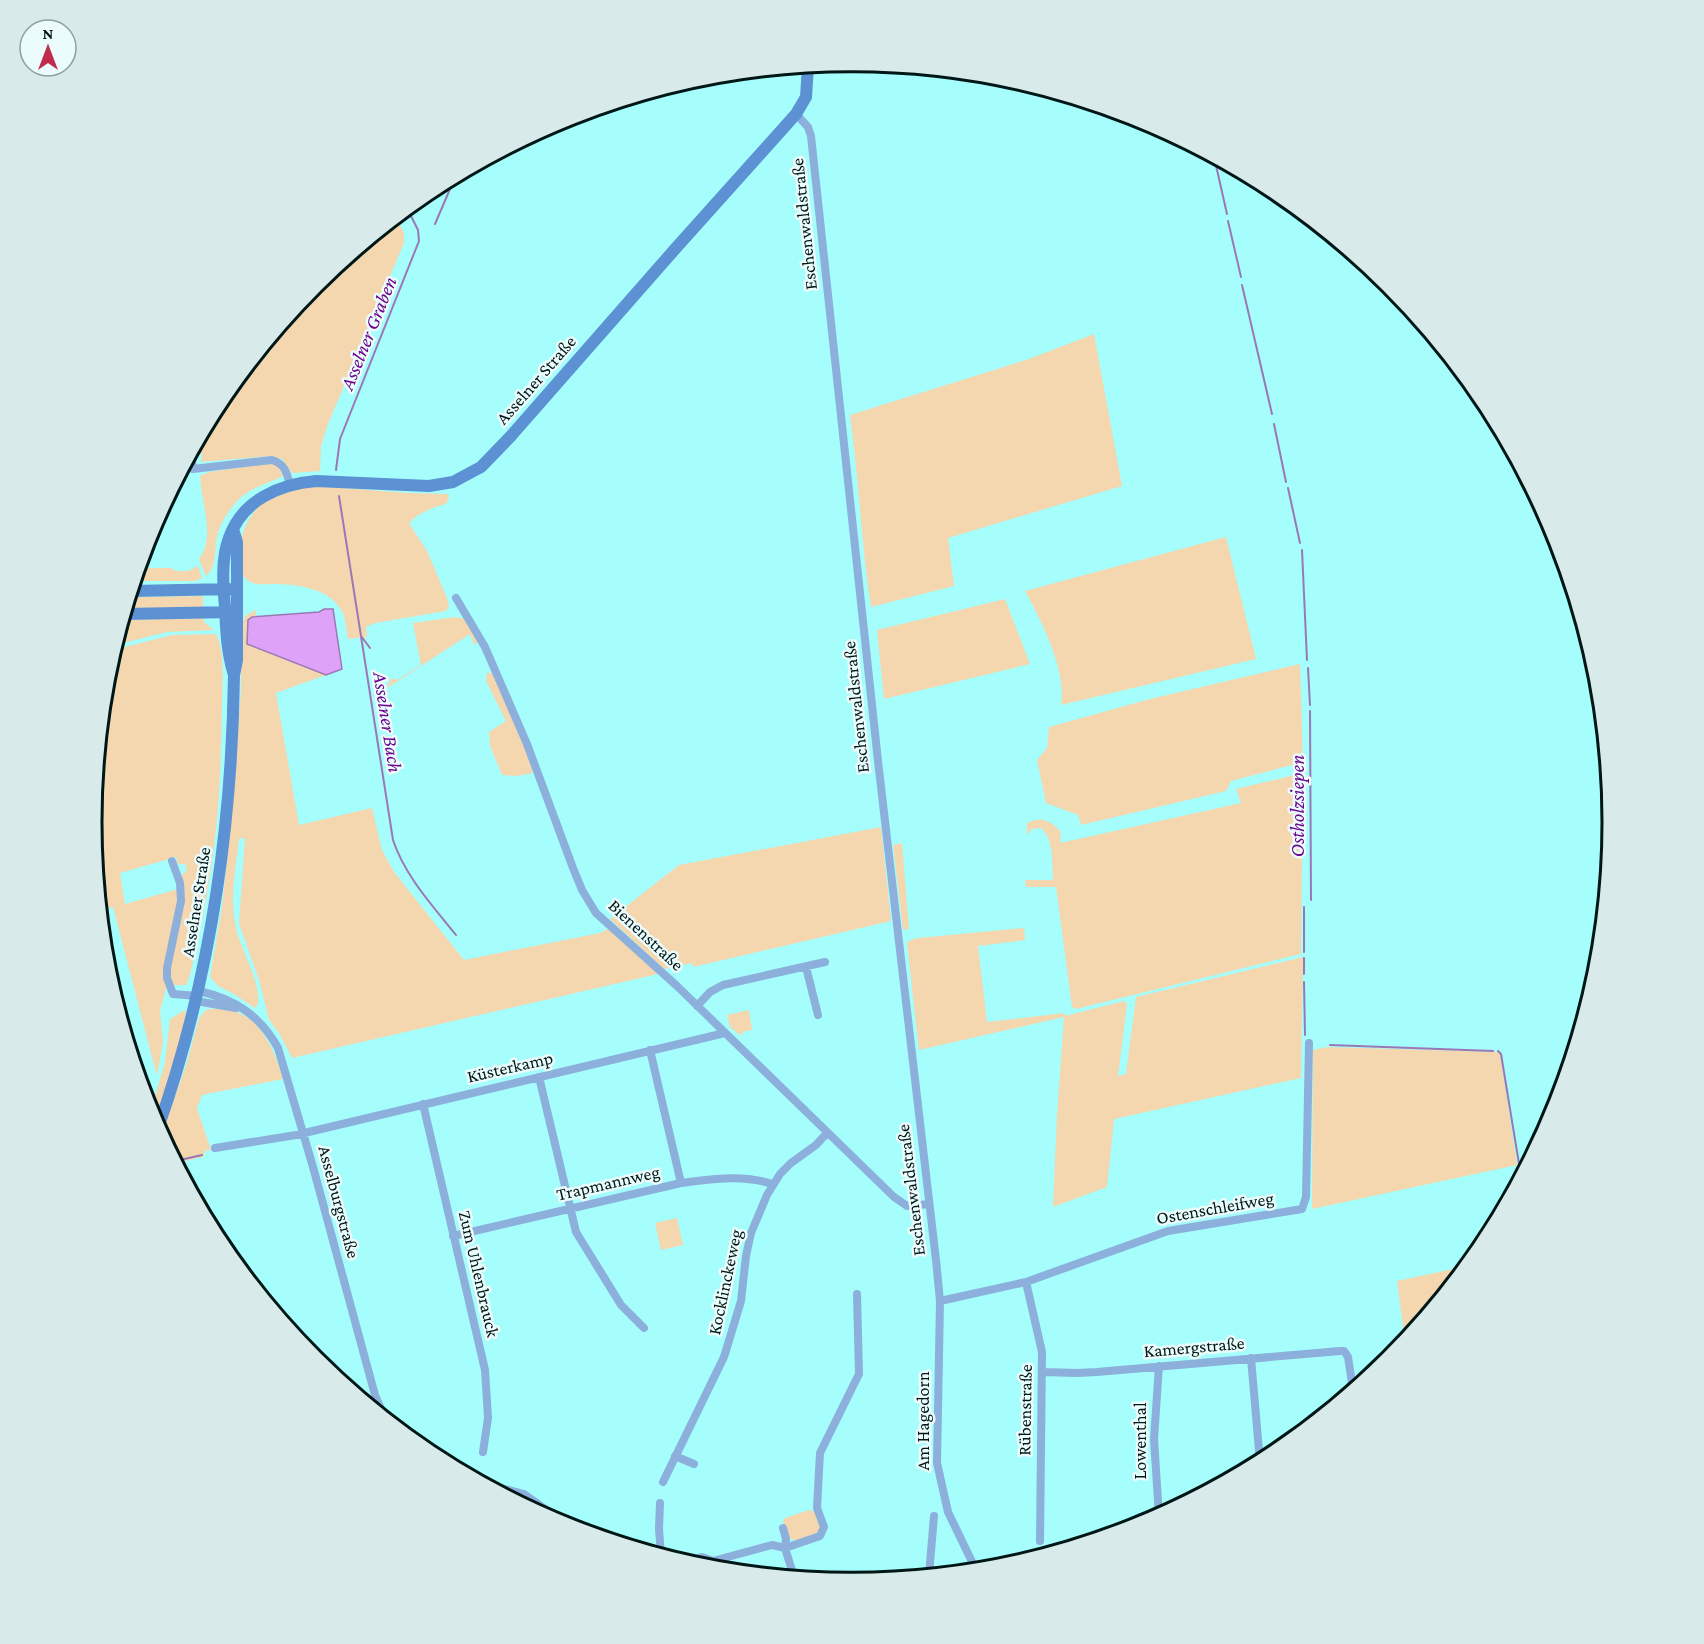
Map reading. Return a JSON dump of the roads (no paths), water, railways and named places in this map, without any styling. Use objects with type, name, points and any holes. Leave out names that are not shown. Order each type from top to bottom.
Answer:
[{"type":"main road","points":[[796,114],[806,97],[807,74]]},
{"type":"main road","name":"Asselner Straße","points":[[162,1116],[181,1059],[198,996],[214,914],[223,850],[229,788],[234,675],[237,660],[231,612],[224,589],[229,538],[240,517],[268,493],[290,485],[316,481],[429,486],[453,482],[481,467],[796,114]]},
{"type":"main road","name":"Asselner Straße","points":[[231,612],[237,588],[237,542],[233,529]]},
{"type":"main road","points":[[139,591],[237,588]]},
{"type":"main road","points":[[132,614],[231,612]]},
{"type":"street","name":"Eschenwaldstraße","points":[[796,114],[808,126],[940,1301]]},
{"type":"street","points":[[193,465],[193,469],[272,460],[282,464],[290,485]]},
{"type":"street","name":"Bienenstraße","points":[[456,598],[485,647],[527,744],[573,868],[591,906],[609,926],[697,1006],[901,1203],[907,1206],[929,1204]]},
{"type":"street","name":"Asselburgstraße","points":[[172,861],[180,883],[181,901],[167,968],[167,978],[173,994],[198,996],[240,1008],[259,1020],[270,1032],[278,1048],[303,1133],[379,1404]]},
{"type":"street","points":[[697,1006],[710,992],[723,985],[825,962]]},
{"type":"street","points":[[806,967],[818,1016]]},
{"type":"street","name":"Küsterkamp","points":[[215,1148],[303,1133],[725,1033]]},
{"type":"street","name":"Ostenschleifweg","points":[[940,1301],[1026,1282],[1168,1231],[1302,1209],[1306,1197],[1309,1042]]},
{"type":"street","points":[[650,1050],[681,1184]]},
{"type":"street","points":[[539,1077],[576,1232],[621,1305],[644,1328]]},
{"type":"street","name":"Zum Uhlenbrauck","points":[[423,1104],[485,1370],[488,1418],[483,1452]]},
{"type":"street","name":"Kocklinckeweg","points":[[663,1482],[724,1357],[741,1301],[751,1233],[772,1184],[791,1163],[816,1145],[827,1133]]},
{"type":"street","name":"Trapmannweg","points":[[453,1236],[681,1184],[713,1179],[742,1179],[759,1180],[772,1184]]},
{"type":"street","name":"Rübenstraße","points":[[1026,1282],[1042,1352],[1040,1541]]},
{"type":"street","points":[[717,1560],[772,1545],[785,1548],[820,1536],[822,1522],[817,1508],[820,1453],[859,1374],[857,1294]]},
{"type":"street","name":"Am Hagedorn","points":[[940,1301],[937,1463],[948,1512],[972,1562]]},
{"type":"street","name":"Kamergstraße","points":[[1042,1372],[1077,1373],[1340,1351],[1347,1354],[1352,1382]]},
{"type":"street","points":[[1251,1358],[1259,1452]]},
{"type":"street","name":"Lowenthal","points":[[1158,1506],[1154,1439],[1159,1366]]},
{"type":"street","points":[[675,1456],[694,1464]]},
{"type":"street","points":[[513,1491],[524,1494],[534,1501]]},
{"type":"street","points":[[660,1503],[660,1547]]},
{"type":"street","points":[[930,1568],[934,1516]]},
{"type":"street","points":[[783,1528],[786,1539],[785,1548],[792,1569]]},
{"type":"waterway","name":"Ostholzsiepen","points":[[1216,166],[1227,214]]},
{"type":"waterway","name":"Asselner Bach","points":[[435,224],[450,189]]},
{"type":"waterway","name":"Asselner Graben","points":[[336,470],[340,439],[419,241],[418,230],[411,216]]},
{"type":"waterway","name":"Ostholzsiepen","points":[[1228,221],[1241,277]]},
{"type":"waterway","name":"Ostholzsiepen","points":[[1242,285],[1272,414]]},
{"type":"waterway","name":"Ostholzsiepen","points":[[1274,424],[1286,482]]},
{"type":"waterway","name":"Ostholzsiepen","points":[[1288,488],[1300,543]]},
{"type":"waterway","name":"Asselner Bach","points":[[339,496],[393,840],[412,878],[456,935]]},
{"type":"waterway","name":"Ostholzsiepen","points":[[1302,550],[1307,660]]},
{"type":"waterway","name":"Asselner Bach","points":[[361,636],[370,648]]},
{"type":"waterway","name":"Ostholzsiepen","points":[[1308,668],[1310,705]]},
{"type":"waterway","name":"Ostholzsiepen","points":[[1310,711],[1311,900]]},
{"type":"waterway","name":"Ostholzsiepen","points":[[1304,907],[1304,952]]},
{"type":"waterway","name":"Ostholzsiepen","points":[[1304,958],[1304,974]]},
{"type":"waterway","name":"Ostholzsiepen","points":[[1304,982],[1305,1035]]},
{"type":"waterway","name":"Ostholzsiepen","points":[[1330,1045],[1493,1051]]},
{"type":"waterway","name":"Ostholzsiepen","points":[[1498,1051],[1501,1054],[1519,1165]]},
{"type":"waterway","points":[[182,1160],[202,1155]]}]
